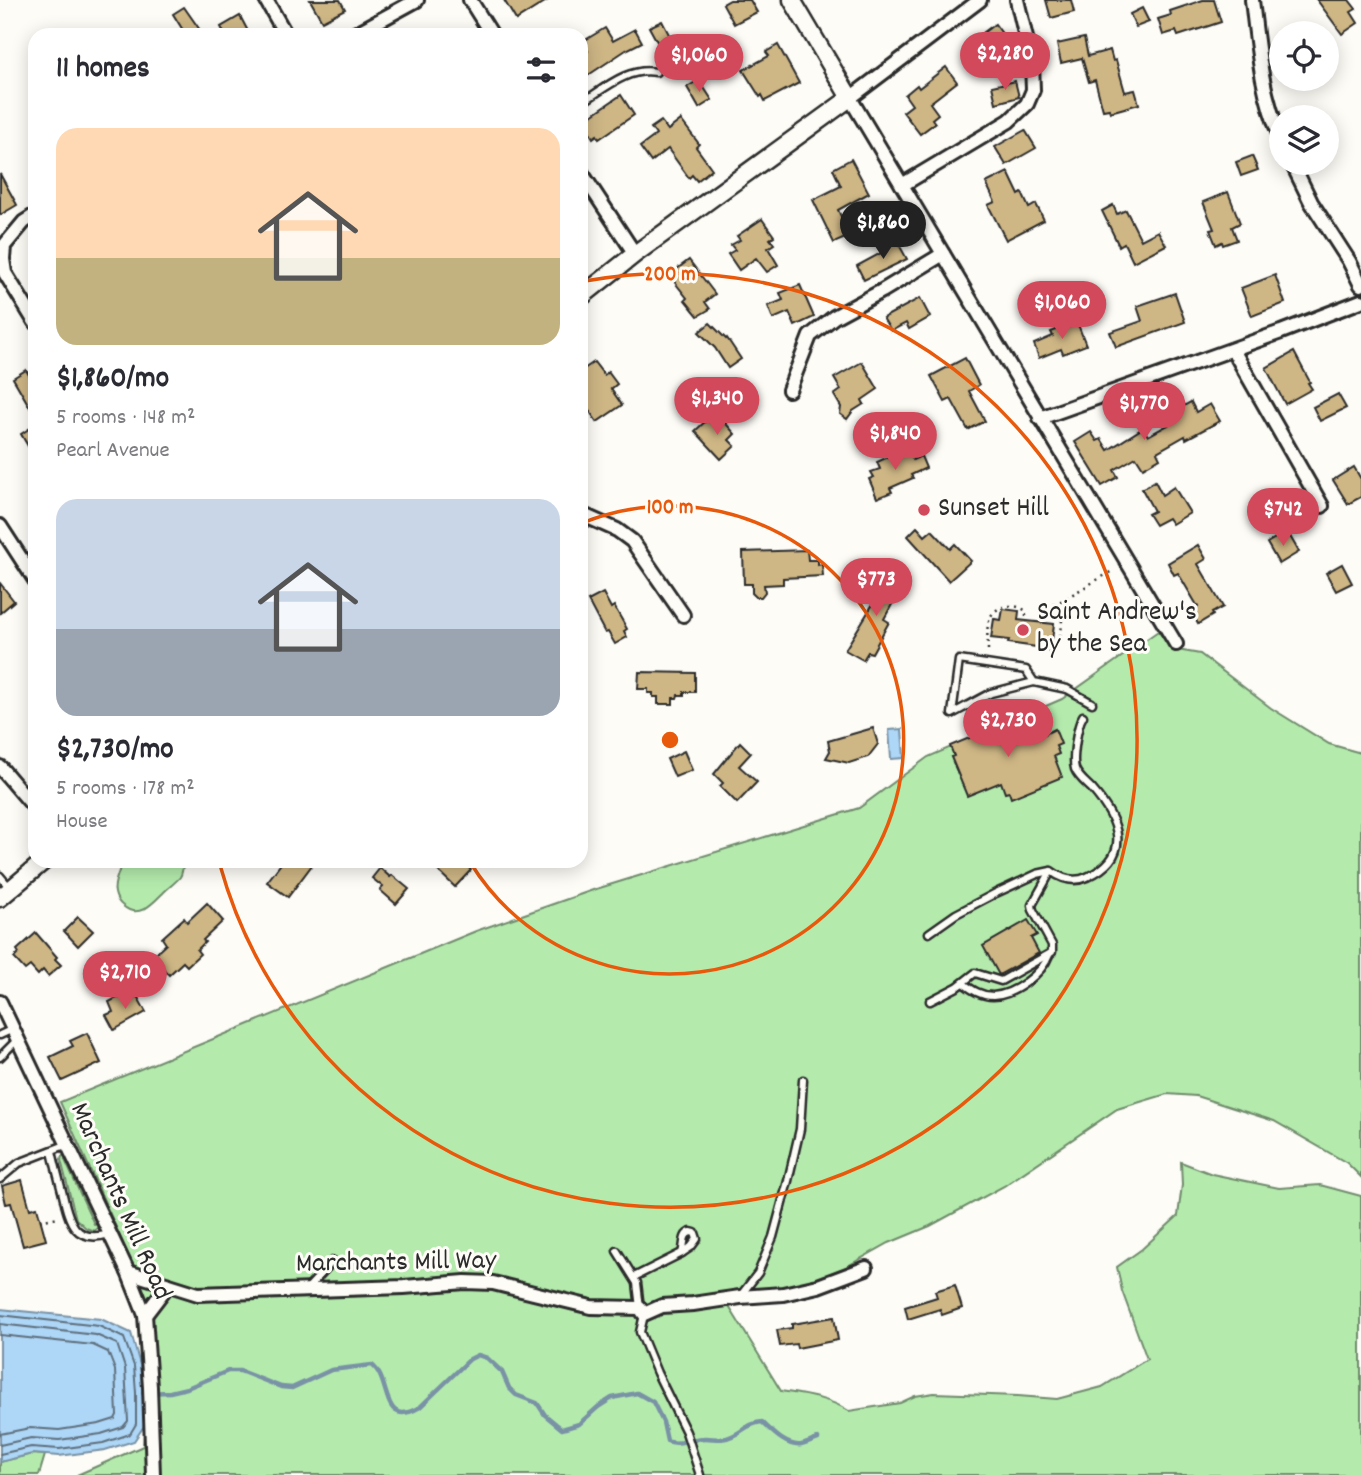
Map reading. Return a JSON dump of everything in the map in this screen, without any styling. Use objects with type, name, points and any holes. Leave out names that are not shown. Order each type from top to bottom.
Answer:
[{"type":"street","points":[[266,0],[282,28]]},
{"type":"street","points":[[366,28],[417,0]]},
{"type":"street","points":[[470,0],[488,28]]},
{"type":"street","points":[[792,0],[1176,644]]},
{"type":"street","points":[[588,291],[980,0]]},
{"type":"street","points":[[902,185],[1009,121],[1027,104],[1033,90],[1032,63],[1017,0]]},
{"type":"street","points":[[1252,0],[1264,90],[1269,107]]},
{"type":"street","points":[[1298,175],[1361,285]]},
{"type":"street","points":[[588,183],[635,254]]},
{"type":"street","points":[[28,219],[4,246],[2,279],[28,313]]},
{"type":"street","points":[[789,390],[810,337],[834,317],[943,254]]},
{"type":"street","points":[[1040,418],[1233,350],[1361,301]]},
{"type":"street","points":[[1233,350],[1322,506]]},
{"type":"street","points":[[588,517],[617,530],[632,541],[683,615]]},
{"type":"street","points":[[0,526],[28,569]]},
{"type":"street","points":[[0,767],[28,800]]},
{"type":"street","points":[[6,894],[36,868]]},
{"type":"street","name":"Marchants Mill Road","points":[[0,1002],[128,1272],[145,1315],[153,1475]]},
{"type":"street","name":"Marchants Mill Way","points":[[128,1272],[198,1294],[493,1283],[591,1307],[642,1311],[662,1306],[783,1294],[818,1286],[866,1268]]},
{"type":"street","points":[[145,1315],[168,1285]]},
{"type":"lane","points":[[588,99],[627,75],[640,71],[656,72]]},
{"type":"lane","points":[[1034,682],[1026,670],[959,660],[952,714],[991,693],[1034,682],[1067,689],[1092,703]]},
{"type":"lane","points":[[929,933],[956,914],[1037,874],[1051,871],[1066,879],[1084,879],[1105,865],[1114,854],[1118,844],[1117,830],[1111,815],[1074,767],[1073,757],[1083,716]]},
{"type":"lane","points":[[962,983],[978,994],[991,996],[1009,992],[1039,972],[1052,952],[1052,945],[1032,905],[1051,871]]},
{"type":"lane","points":[[0,876],[6,894]]},
{"type":"lane","points":[[930,1001],[962,983],[975,972],[1001,981],[1049,954]]},
{"type":"lane","points":[[0,1035],[15,1034]]},
{"type":"lane","points":[[0,1057],[15,1034]]},
{"type":"lane","points":[[740,1297],[758,1273],[773,1237],[800,1129],[803,1080]]},
{"type":"lane","points":[[0,1179],[19,1163],[68,1144]]},
{"type":"lane","points":[[52,1151],[68,1214],[74,1227],[83,1234],[97,1237],[109,1234]]},
{"type":"lane","points":[[617,1251],[634,1277],[642,1311],[640,1332],[686,1432],[700,1475]]},
{"type":"lane","points":[[634,1277],[682,1253]]},
{"type":"lane","points":[[306,1290],[333,1261]]},
{"type":"path","points":[[1049,617],[1050,607],[1115,569]]},
{"type":"path","points":[[1048,653],[1054,649],[1060,635],[1063,618],[1058,603]]},
{"type":"path","points":[[988,650],[989,619],[1000,608],[1024,608],[1026,621]]},
{"type":"path","points":[[40,1221],[68,1214]]},
{"type":"green space","points":[[1158,631],[1172,649],[1200,654],[1271,708],[1329,744],[1361,753],[1361,1177],[1347,1163],[1274,1121],[1196,1096],[1167,1094],[1117,1109],[1004,1186],[930,1226],[889,1243],[803,1291],[728,1305],[781,1391],[825,1400],[849,1411],[900,1403],[915,1396],[934,1393],[1057,1399],[1102,1387],[1147,1359],[1122,1291],[1117,1267],[1142,1249],[1178,1216],[1182,1185],[1181,1162],[1212,1174],[1279,1188],[1320,1185],[1361,1196],[1361,1475],[77,1475],[143,1446],[147,1400],[141,1322],[125,1279],[123,1243],[60,1102],[476,931],[593,890],[859,808],[928,757],[1062,699]]},
{"type":"green space","points":[[183,868],[178,879],[140,911],[129,910],[115,895],[114,889],[120,869]]},
{"type":"green space","points":[[67,1155],[68,1159],[65,1160],[94,1224],[97,1223],[94,1231],[76,1219],[61,1160],[62,1156]]},
{"type":"green space","points":[[32,1454],[45,1455],[39,1475],[0,1475],[0,1462]]},
{"type":"water","points":[[902,729],[904,758],[891,759],[889,730]]},
{"type":"water","points":[[0,1309],[101,1319],[131,1333],[140,1365],[144,1426],[134,1441],[105,1450],[59,1456],[32,1454],[0,1462]]},
{"type":"building","points":[[310,0],[340,0],[345,9],[322,21]]},
{"type":"building","points":[[504,0],[548,0],[516,20]]},
{"type":"building","points":[[730,0],[750,0],[757,12],[734,24],[723,4]]},
{"type":"building","points":[[1046,0],[1071,0],[1074,12],[1051,18]]},
{"type":"building","points":[[1203,0],[1214,0],[1221,22],[1178,36],[1176,31],[1163,35],[1158,19],[1171,15],[1170,11]]},
{"type":"building","points":[[1317,0],[1349,0],[1356,9],[1351,12],[1358,23],[1342,34],[1339,21],[1332,21]]},
{"type":"building","points":[[184,7],[199,28],[182,28],[173,14]]},
{"type":"building","points":[[1142,8],[1149,22],[1136,27],[1130,14]]},
{"type":"building","points":[[240,16],[246,28],[222,28]]},
{"type":"building","points":[[662,21],[672,40],[660,47],[649,27]]},
{"type":"building","points":[[995,24],[1009,43],[1006,45],[1008,49],[997,57],[994,53],[983,61],[976,51],[982,46],[976,38]]},
{"type":"building","points":[[605,28],[613,41],[635,29],[642,42],[588,75],[588,38]]},
{"type":"building","points":[[1084,38],[1088,56],[1110,50],[1113,61],[1116,60],[1125,92],[1135,90],[1139,104],[1110,112],[1109,109],[1103,110],[1095,80],[1089,82],[1082,58],[1061,63],[1057,44]]},
{"type":"building","points":[[778,45],[799,83],[765,101],[743,70],[769,56],[766,52]]},
{"type":"building","points":[[946,67],[957,82],[930,103],[938,114],[932,119],[935,123],[920,134],[903,112],[912,105],[905,95],[917,85],[919,88]]},
{"type":"building","points":[[699,80],[712,100],[699,108],[687,87]]},
{"type":"building","points":[[1015,81],[1019,97],[996,103],[992,86]]},
{"type":"building","points":[[621,95],[634,115],[599,139],[597,135],[593,138],[588,129],[588,118]]},
{"type":"building","points":[[681,120],[699,144],[696,147],[712,169],[697,181],[692,175],[689,178],[668,149],[651,162],[640,147],[656,135],[651,128],[661,121],[668,130]]},
{"type":"building","points":[[1025,130],[1036,148],[1006,165],[995,147]]},
{"type":"building","points":[[1252,156],[1258,170],[1241,176],[1236,162]]},
{"type":"building","points":[[851,159],[869,193],[838,210],[850,236],[834,243],[813,200],[841,186],[833,169]]},
{"type":"building","points":[[1008,172],[1019,195],[1022,193],[1029,208],[1036,204],[1044,220],[1006,240],[988,205],[995,202],[986,183]]},
{"type":"building","points":[[0,174],[17,205],[0,215]]},
{"type":"building","points":[[1228,192],[1240,223],[1232,227],[1237,240],[1216,245],[1210,230],[1214,229],[1203,202]]},
{"type":"building","points":[[1113,205],[1117,214],[1126,210],[1141,240],[1158,231],[1166,245],[1133,262],[1124,243],[1119,246],[1102,211]]},
{"type":"building","points":[[762,219],[774,236],[770,239],[774,244],[768,248],[778,265],[767,272],[756,258],[739,270],[728,254],[735,250],[731,245],[740,240],[737,236]]},
{"type":"building","points":[[897,241],[907,259],[864,280],[857,266]]},
{"type":"building","points":[[689,260],[715,294],[705,302],[710,309],[698,316],[669,275]]},
{"type":"building","points":[[1275,275],[1285,303],[1252,316],[1241,288]]},
{"type":"building","points":[[800,285],[814,317],[795,326],[789,312],[773,319],[768,306],[783,300],[780,293]]},
{"type":"building","points":[[1175,293],[1185,322],[1116,347],[1110,332],[1142,321],[1137,306]]},
{"type":"building","points":[[920,298],[930,317],[909,329],[906,323],[891,331],[883,318]]},
{"type":"building","points":[[1077,322],[1086,345],[1063,354],[1061,349],[1039,358],[1034,344],[1053,336],[1051,332]]},
{"type":"building","points":[[710,323],[727,338],[741,359],[728,368],[715,348],[699,332]]},
{"type":"building","points":[[1294,352],[1312,389],[1285,404],[1266,368]]},
{"type":"building","points":[[965,358],[979,385],[969,391],[985,421],[968,430],[951,399],[945,402],[931,376]]},
{"type":"building","points":[[594,362],[604,375],[608,372],[617,384],[611,389],[622,405],[597,422],[588,409],[588,366]]},
{"type":"building","points":[[862,362],[878,389],[862,400],[864,404],[847,419],[840,414],[841,407],[834,395],[841,390],[834,378]]},
{"type":"building","points":[[26,370],[28,373],[28,404],[13,378]]},
{"type":"building","points":[[1338,394],[1346,408],[1320,421],[1313,407]]},
{"type":"building","points":[[1191,402],[1196,412],[1210,404],[1220,421],[1157,452],[1160,458],[1143,468],[1136,457],[1114,470],[1118,477],[1102,486],[1075,442],[1091,432],[1097,441],[1101,439],[1108,450],[1143,428],[1148,436],[1168,425],[1164,417]]},
{"type":"building","points":[[720,417],[735,434],[729,440],[735,446],[721,459],[695,431],[708,419],[713,424]]},
{"type":"building","points":[[28,430],[28,446],[21,434]]},
{"type":"building","points":[[908,448],[913,460],[921,456],[926,468],[911,475],[913,478],[890,488],[892,492],[877,498],[869,479],[874,477],[871,472],[880,469],[877,462]]},
{"type":"building","points":[[1354,467],[1361,479],[1361,497],[1348,504],[1333,480]]},
{"type":"building","points":[[1155,481],[1162,495],[1174,487],[1190,513],[1172,524],[1168,518],[1155,525],[1148,514],[1154,511],[1142,489]]},
{"type":"building","points":[[917,527],[925,536],[932,530],[950,549],[955,544],[971,561],[949,581],[908,536]]},
{"type":"building","points":[[1287,531],[1299,552],[1279,564],[1267,543]]},
{"type":"building","points":[[1198,545],[1206,559],[1198,564],[1223,607],[1198,624],[1191,611],[1198,607],[1178,573],[1174,575],[1168,563]]},
{"type":"building","points":[[807,550],[808,560],[818,560],[818,565],[822,564],[823,576],[783,578],[783,584],[764,585],[765,592],[761,597],[752,593],[752,584],[744,584],[743,552]]},
{"type":"building","points":[[1342,564],[1352,583],[1336,591],[1326,573]]},
{"type":"building","points":[[892,577],[894,583],[901,581],[906,596],[895,599],[884,619],[889,622],[872,653],[868,652],[863,660],[845,650],[876,599],[872,583]]},
{"type":"building","points":[[0,583],[14,601],[0,613]]},
{"type":"building","points":[[603,593],[627,629],[624,631],[627,637],[615,644],[608,632],[605,633],[588,601]]},
{"type":"building","name":"Saint Andrew's by the Sea","points":[[1003,609],[1019,611],[1018,620],[1054,624],[1051,649],[991,638],[994,619],[1001,620]]},
{"type":"building","points":[[639,672],[695,673],[695,692],[678,695],[673,698],[673,704],[658,704],[658,697],[648,693],[648,689],[638,689]]},
{"type":"building","points":[[1032,716],[1037,729],[1042,727],[1045,734],[1055,729],[1061,744],[1056,746],[1059,754],[1054,756],[1062,777],[1011,798],[1009,792],[1005,793],[1001,782],[967,796],[951,757],[954,756],[950,746],[1003,724],[1004,727]]},
{"type":"building","points":[[873,728],[878,744],[868,757],[849,763],[826,758],[830,751],[828,741]]},
{"type":"building","points":[[740,742],[751,753],[739,766],[757,782],[737,803],[720,786],[723,783],[714,774]]},
{"type":"building","points":[[684,751],[692,770],[675,777],[667,759]]},
{"type":"building","points":[[278,868],[310,868],[288,897],[267,882]]},
{"type":"building","points":[[380,868],[409,889],[396,904],[380,890],[383,887],[372,878]]},
{"type":"building","points":[[435,868],[469,868],[471,870],[455,887]]},
{"type":"building","points":[[207,903],[223,921],[203,940],[205,942],[197,950],[200,954],[187,966],[183,962],[169,975],[152,957],[166,944],[162,938],[184,918],[187,922]]},
{"type":"building","points":[[78,917],[93,931],[78,946],[64,931]]},
{"type":"building","points":[[1028,920],[1037,935],[1031,938],[1039,953],[999,975],[983,946]]},
{"type":"building","points":[[36,933],[61,965],[48,976],[43,970],[38,975],[30,966],[25,970],[14,958],[19,953],[17,950]]},
{"type":"building","points":[[124,994],[127,999],[136,994],[146,1012],[114,1030],[106,1015],[113,1012],[109,1002]]},
{"type":"building","points":[[87,1033],[101,1063],[62,1081],[50,1057],[73,1046],[70,1041]]},
{"type":"building","points":[[22,1180],[30,1209],[37,1207],[46,1240],[23,1246],[11,1203],[6,1204],[2,1186]]},
{"type":"building","points":[[955,1285],[962,1308],[942,1315],[940,1309],[908,1319],[905,1307],[937,1297],[935,1291]]},
{"type":"building","points":[[834,1317],[838,1340],[797,1348],[796,1344],[780,1346],[777,1330],[792,1328],[792,1324]]},
{"type":"waterway","points":[[143,1393],[187,1388],[228,1371],[240,1371],[281,1387],[292,1388],[331,1370],[372,1365],[378,1372],[393,1408],[398,1412],[407,1412],[420,1407],[470,1359],[478,1355],[487,1358],[502,1372],[509,1388],[516,1395],[537,1403],[545,1415],[562,1429],[579,1424],[612,1398],[637,1393],[653,1402],[663,1422],[667,1441],[725,1438],[762,1422],[790,1444],[801,1445],[818,1439]]},
{"type":"place","name":"Sunset Hill","points":[[924,510]]},
{"type":"place","name":"Saint Andrew's by the Sea","points":[[1023,630]]}]
